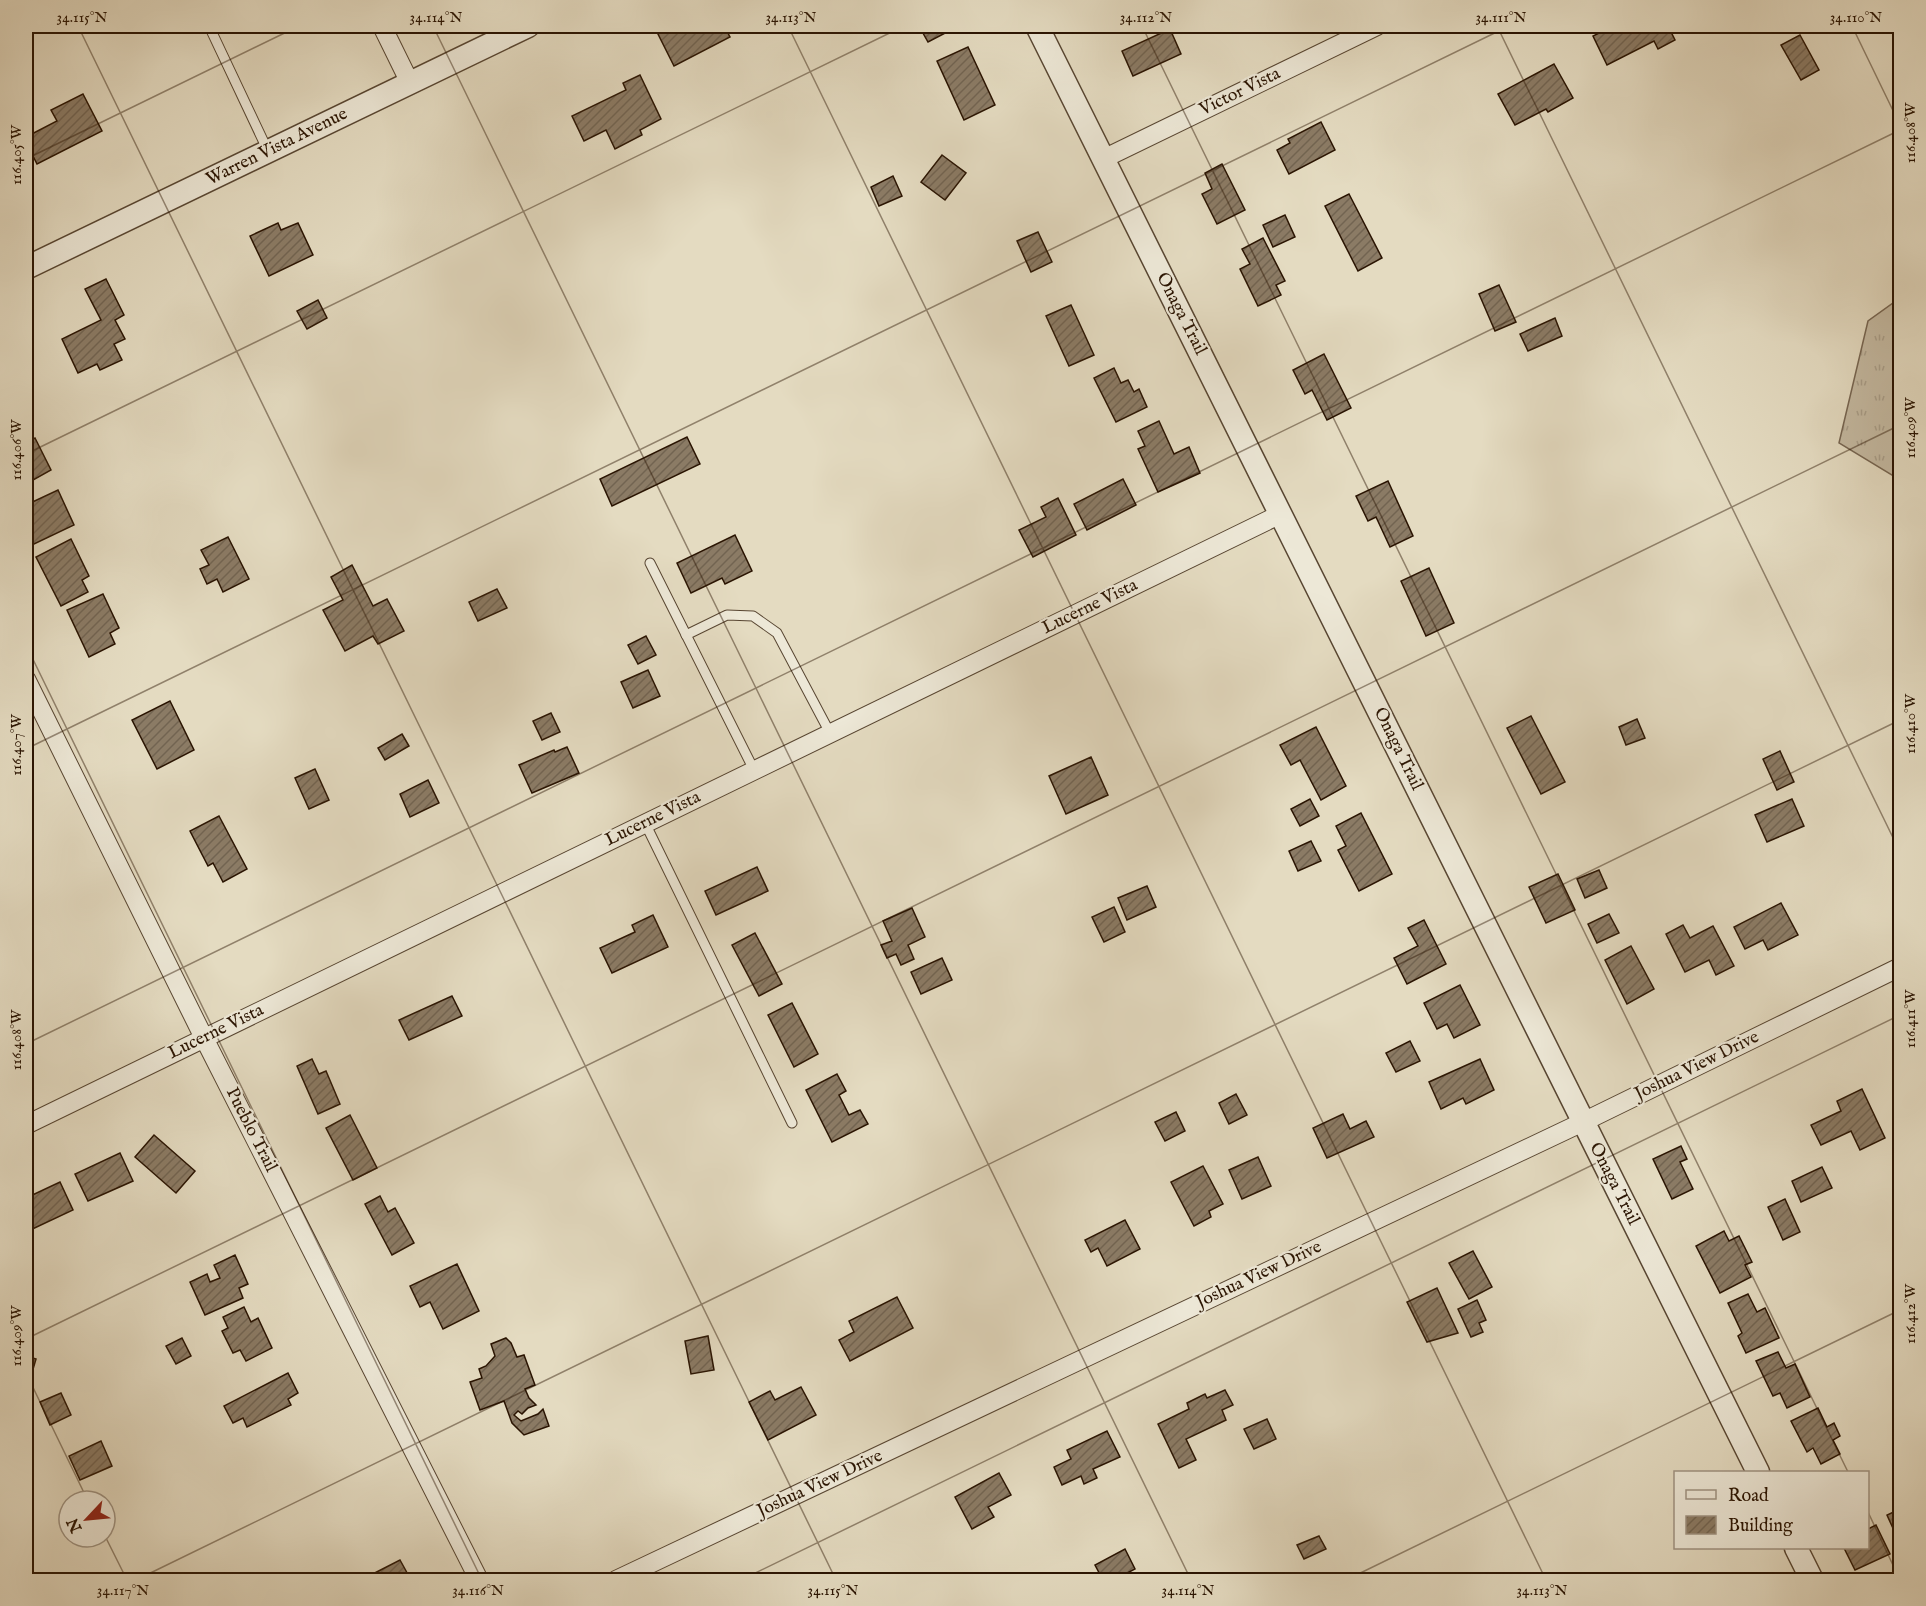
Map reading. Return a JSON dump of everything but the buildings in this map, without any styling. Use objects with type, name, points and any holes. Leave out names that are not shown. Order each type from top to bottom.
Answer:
[{"type":"street","points":[[382,26],[410,83]]},
{"type":"street","name":"Warren Vista Avenue","points":[[26,268],[528,26]]},
{"type":"street","name":"Onaga Trail","points":[[1037,26],[1757,1471]]},
{"type":"street","name":"Victor Vista","points":[[1103,159],[1377,26]]},
{"type":"street","name":"Lucerne Vista","points":[[26,1125],[1281,514]]},
{"type":"street","name":"Pueblo Trail","points":[[26,679],[478,1581]]},
{"type":"street","name":"Joshua View Drive","points":[[616,1581],[1583,1122],[1900,967]]},
{"type":"street","points":[[1796,1549],[1812,1581]]},
{"type":"lane","points":[[209,26],[268,151]]},
{"type":"lane","points":[[650,563],[754,770]]},
{"type":"lane","points":[[686,635],[727,615],[753,616],[777,633],[830,733]]},
{"type":"lane","points":[[645,823],[792,1123]]},
{"type":"green space","points":[[1900,298],[1900,480],[1839,443],[1868,321]]}]
